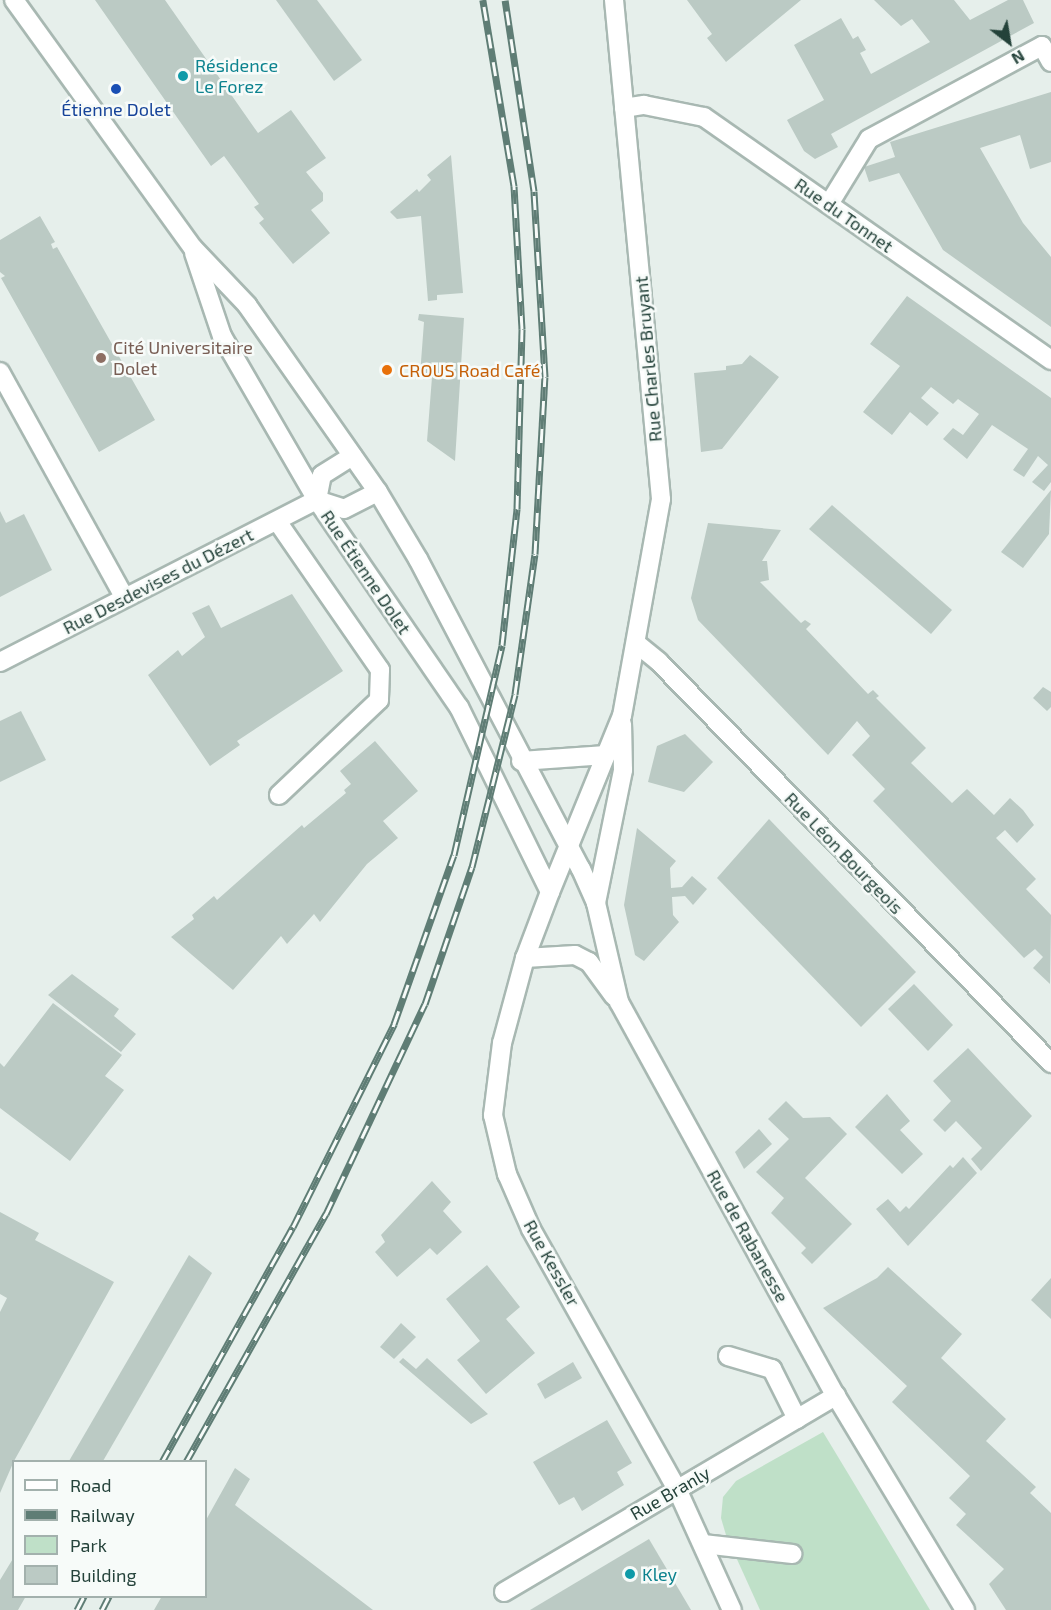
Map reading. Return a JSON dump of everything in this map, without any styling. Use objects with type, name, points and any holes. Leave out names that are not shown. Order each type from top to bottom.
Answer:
[{"type":"main road","name":"Rue Étienne Dolet","points":[[14,0],[192,248],[247,305],[378,492],[418,559],[521,761],[568,846]]},
{"type":"main road","name":"Rue Charles Bruyant","points":[[550,892],[622,716],[637,644],[661,499],[614,0]]},
{"type":"main road","points":[[829,204],[869,139],[1042,46],[1051,62]]},
{"type":"main road","name":"Rue du Tonnet","points":[[624,108],[644,105],[704,117],[1051,360]]},
{"type":"main road","name":"Rue Étienne Dolet","points":[[192,248],[222,336],[317,500],[459,707],[550,892]]},
{"type":"main road","points":[[0,372],[124,597]]},
{"type":"main road","points":[[352,456],[322,475],[317,500],[344,509],[378,492]]},
{"type":"main road","name":"Rue Desdevises du Dézert","points":[[0,662],[317,500]]},
{"type":"main road","points":[[277,521],[380,670],[379,700],[279,795]]},
{"type":"main road","name":"Rue Léon Bourgeois","points":[[637,644],[659,662],[1051,1063]]},
{"type":"main road","name":"Rue Charles Bruyant","points":[[596,903],[623,770],[622,716]]},
{"type":"main road","points":[[521,761],[606,755]]},
{"type":"main road","name":"Rue de Rabanesse","points":[[568,846],[596,903],[619,1002],[836,1396],[965,1610]]},
{"type":"main road","points":[[538,867],[603,869]]},
{"type":"main road","name":"Rue Kessler","points":[[550,892],[525,958],[502,1043],[493,1115],[507,1174],[531,1229],[677,1489],[732,1610]]},
{"type":"main road","points":[[525,958],[575,955],[589,962],[619,1002]]},
{"type":"main road","points":[[728,1356],[772,1369],[797,1419]]},
{"type":"main road","name":"Rue Branly","points":[[504,1592],[836,1396]]},
{"type":"main road","points":[[703,1544],[792,1554]]},
{"type":"green space","points":[[823,1432],[930,1610],[760,1610],[726,1535],[721,1518],[723,1497],[736,1481]]},
{"type":"building","points":[[95,0],[165,0],[258,133],[291,110],[326,158],[306,172],[323,193],[323,201],[311,210],[330,233],[293,264],[259,223],[264,219],[254,207],[259,204],[224,156],[211,166]]},
{"type":"building","points":[[276,0],[317,0],[362,60],[334,81]]},
{"type":"building","points":[[687,0],[801,0],[726,62],[707,38],[712,34]]},
{"type":"building","points":[[874,0],[954,0],[970,20],[1008,0],[1023,0],[1034,23],[831,134],[838,147],[815,159],[804,151],[787,120],[824,100],[794,45],[841,18],[853,39],[858,36],[866,50],[860,53],[871,74],[930,42],[912,19],[901,26]]},
{"type":"building","points":[[1051,92],[1051,162],[1030,169],[1020,135],[980,148],[1023,223],[1051,257],[1051,327],[943,250],[899,173],[869,182],[864,167],[895,157],[890,142]]},
{"type":"building","points":[[451,155],[463,293],[437,295],[437,300],[428,301],[421,216],[397,219],[390,212],[417,189],[419,192],[431,180],[427,175]]},
{"type":"building","points":[[40,216],[55,242],[51,244],[53,249],[57,247],[155,420],[99,452],[1,278],[5,276],[0,272],[0,240]]},
{"type":"building","points":[[907,296],[1051,398],[1051,482],[1044,491],[1032,482],[1048,465],[1038,456],[1024,477],[1013,470],[1028,449],[992,425],[967,459],[943,439],[953,428],[963,435],[979,414],[958,399],[953,404],[931,387],[921,398],[939,413],[927,426],[910,412],[892,435],[863,412],[900,366],[870,344]]},
{"type":"building","points":[[419,314],[464,318],[455,461],[427,441],[432,377],[420,375],[424,322],[418,320]]},
{"type":"building","points":[[750,355],[779,377],[722,449],[701,452],[694,373],[726,370],[726,366],[742,364]]},
{"type":"building","points":[[1051,490],[1049,534],[1023,568],[1001,552]]},
{"type":"building","points":[[832,505],[952,610],[931,634],[809,529]]},
{"type":"building","points":[[0,511],[6,523],[24,514],[52,570],[0,597]]},
{"type":"building","points":[[708,523],[781,530],[762,561],[767,561],[769,580],[760,582],[801,623],[805,620],[811,624],[806,629],[868,694],[873,690],[879,696],[876,698],[926,748],[911,763],[952,803],[967,789],[994,815],[1010,798],[1023,810],[1034,825],[1017,843],[1005,830],[996,838],[1036,879],[1026,889],[1051,915],[1050,984],[1033,968],[1043,957],[1035,949],[1024,958],[873,801],[885,789],[852,755],[870,736],[857,721],[828,755],[698,620],[691,598]]},
{"type":"building","points":[[292,594],[343,671],[237,741],[240,745],[210,766],[148,675],[178,650],[182,656],[205,637],[192,613],[209,605],[221,628]]},
{"type":"building","points":[[1043,687],[1051,692],[1051,707],[1047,711],[1033,698]]},
{"type":"building","points":[[21,711],[46,760],[0,782],[0,721]]},
{"type":"building","points":[[685,734],[713,762],[684,792],[648,782],[657,746]]},
{"type":"building","points":[[375,741],[418,791],[383,821],[398,838],[367,864],[320,922],[314,914],[287,944],[281,936],[233,990],[171,937],[194,919],[192,915],[214,896],[217,900],[302,825],[304,828],[346,793],[344,790],[351,784],[340,771]]},
{"type":"building","points":[[769,819],[916,972],[861,1027],[717,878]]},
{"type":"building","points":[[637,828],[676,861],[670,868],[671,888],[682,887],[692,876],[707,889],[693,905],[685,896],[672,897],[673,915],[679,922],[644,961],[635,955],[624,905]]},
{"type":"building","points":[[72,974],[119,1009],[114,1016],[136,1034],[121,1052],[48,995]]},
{"type":"building","points":[[914,984],[953,1025],[928,1051],[888,1009]]},
{"type":"building","points":[[53,1003],[122,1055],[105,1076],[124,1090],[70,1161],[0,1108],[0,1063],[4,1067]]},
{"type":"building","points":[[968,1048],[1032,1116],[981,1171],[971,1159],[982,1148],[956,1121],[945,1132],[933,1120],[951,1101],[933,1081]]},
{"type":"building","points":[[887,1094],[910,1121],[900,1130],[923,1154],[902,1174],[855,1127]]},
{"type":"building","points":[[786,1101],[803,1118],[830,1117],[847,1134],[805,1178],[852,1224],[812,1264],[801,1253],[806,1248],[771,1213],[784,1198],[756,1172],[789,1139],[768,1119]]},
{"type":"building","points":[[759,1129],[772,1144],[744,1169],[735,1152]]},
{"type":"building","points":[[963,1157],[977,1173],[908,1246],[876,1209],[888,1199],[900,1212],[906,1206],[909,1209],[950,1165],[953,1168]]},
{"type":"building","points":[[432,1181],[451,1202],[443,1211],[462,1232],[437,1255],[430,1248],[397,1277],[375,1252],[385,1242],[381,1235]]},
{"type":"building","points":[[0,1212],[39,1233],[35,1240],[114,1282],[15,1460],[12,1460],[12,1466],[0,1493],[0,1312],[7,1298],[0,1294]]},
{"type":"building","points":[[189,1255],[212,1273],[104,1460],[70,1460]]},
{"type":"building","points":[[487,1265],[520,1307],[506,1319],[535,1353],[486,1394],[457,1360],[480,1341],[446,1299]]},
{"type":"building","points":[[888,1267],[962,1334],[941,1358],[1006,1419],[986,1441],[1036,1487],[1030,1493],[1051,1513],[1051,1610],[1006,1610],[989,1584],[1004,1569],[956,1525],[966,1514],[949,1498],[970,1476],[892,1402],[907,1386],[823,1308],[877,1278]]},
{"type":"building","points":[[1051,1278],[1051,1319],[1031,1300]]},
{"type":"building","points":[[401,1323],[416,1337],[394,1359],[380,1347]]},
{"type":"building","points":[[403,1358],[416,1369],[427,1358],[488,1414],[471,1424],[399,1362]]},
{"type":"building","points":[[573,1362],[582,1378],[545,1399],[537,1384]]},
{"type":"building","points":[[607,1420],[632,1463],[617,1472],[624,1485],[582,1511],[574,1497],[559,1505],[533,1462]]},
{"type":"building","points":[[235,1468],[250,1479],[235,1505],[373,1610],[154,1610],[161,1598],[207,1598],[207,1518]]},
{"type":"building","name":"Kley","points":[[649,1539],[691,1610],[530,1610]]},
{"type":"building","points":[[12,1560],[12,1598],[25,1598],[18,1610],[0,1610],[0,1580]]},
{"type":"railway","points":[[163,1460],[293,1227],[394,1024],[454,855],[502,645],[517,509],[522,329],[514,186],[483,0]]},
{"type":"railway","points":[[187,1460],[326,1214],[425,1004],[472,867],[515,694],[535,554],[545,377],[534,191],[505,0]]},
{"type":"railway","points":[[77,1610],[83,1598]]},
{"type":"railway","points":[[102,1610],[108,1598]]},
{"type":"place","name":"Résidence Le Forez","points":[[183,76]]},
{"type":"place","name":"Étienne Dolet","points":[[116,89]]},
{"type":"place","name":"Cité Universitaire Dolet","points":[[101,358]]},
{"type":"place","name":"CROUS Road Café","points":[[387,370]]},
{"type":"place","name":"Kley","points":[[630,1574]]}]
